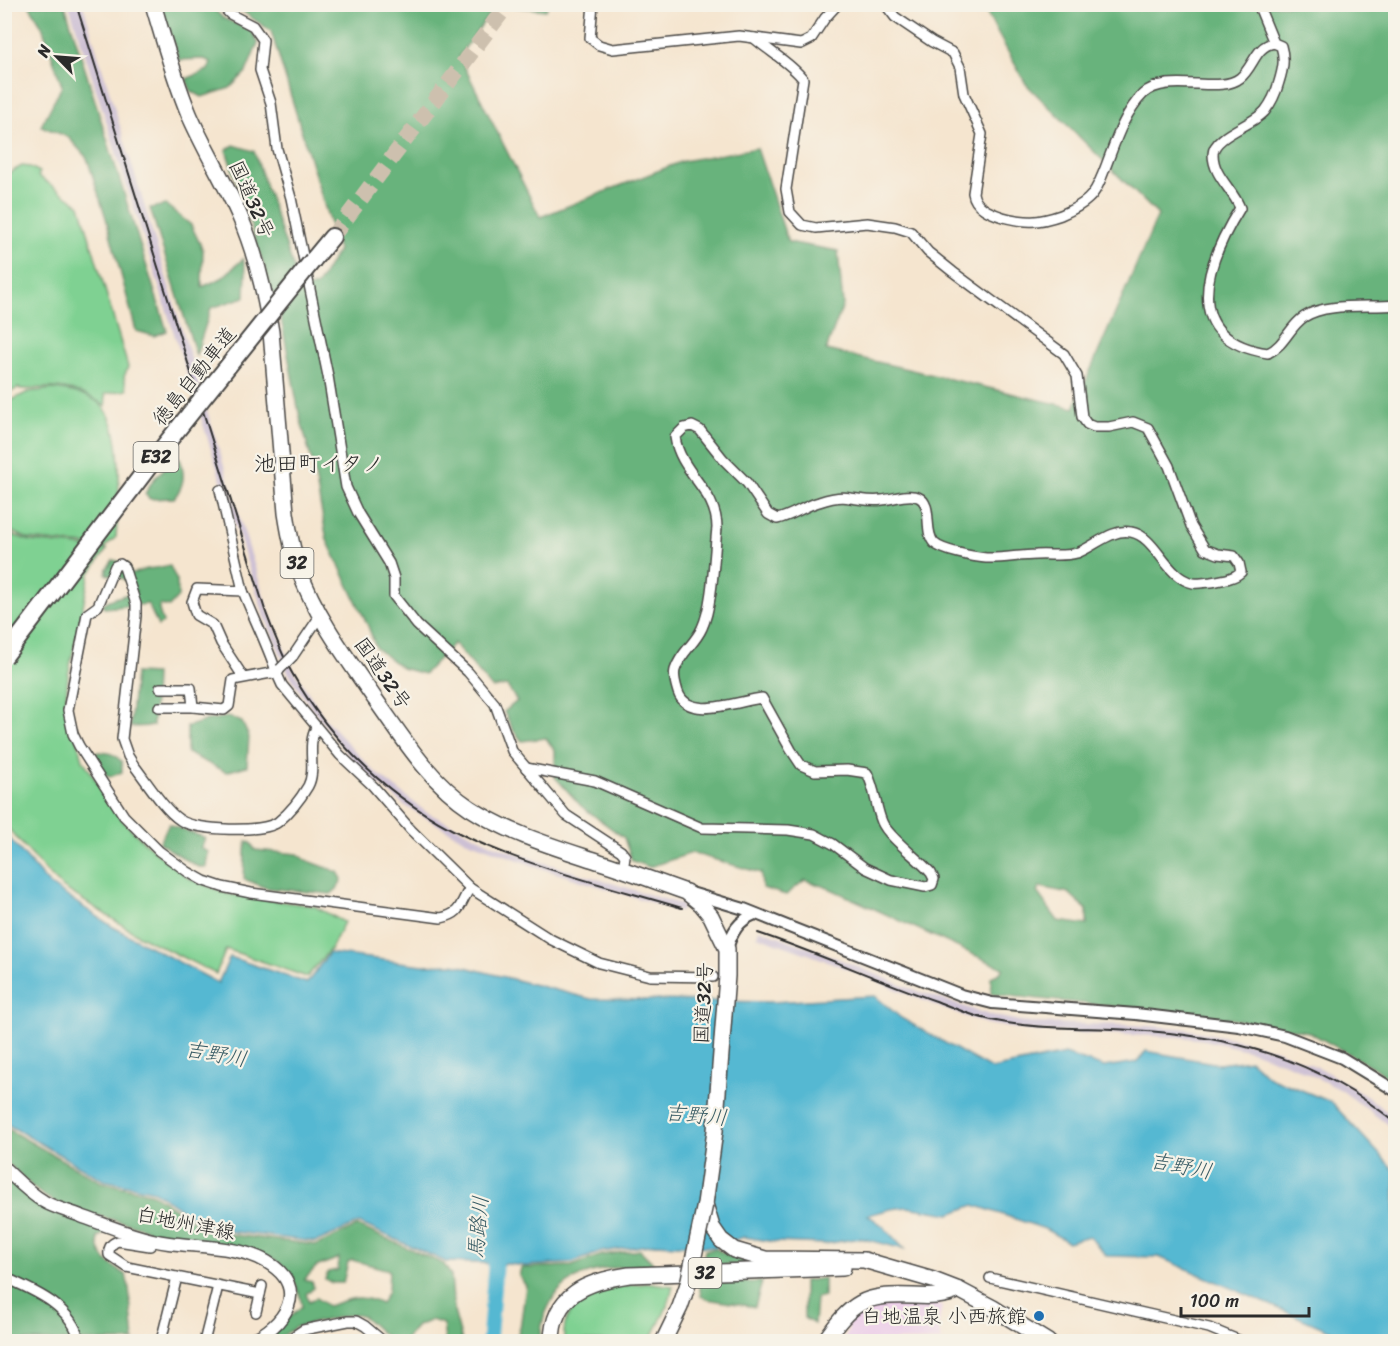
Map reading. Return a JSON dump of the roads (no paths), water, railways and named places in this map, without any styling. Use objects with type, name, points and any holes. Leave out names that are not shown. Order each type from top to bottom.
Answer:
[{"type":"highway","name":"国道32号","points":[[153,4],[176,80],[190,116],[239,216],[260,273],[271,332],[290,541],[298,569],[320,616],[342,652],[400,735],[437,782],[469,808],[508,830],[686,892],[701,904],[727,949],[715,1131],[705,1204],[680,1307],[663,1341]]},
{"type":"highway","name":"徳島自動車道","points":[[4,657],[165,445],[332,237]]},
{"type":"highway","name":"国道32号","points":[[705,1204],[712,1227],[721,1240],[734,1250],[765,1259],[864,1260],[959,1290],[1048,1341]]},
{"type":"highway","name":"国道32号","points":[[552,1341],[554,1324],[565,1302],[582,1287],[608,1278],[629,1275],[776,1270],[894,1269]]},
{"type":"highway","points":[[824,1341],[840,1318],[854,1306],[871,1298],[890,1295],[934,1297],[949,1295],[959,1290]]},
{"type":"highway","points":[[668,1341],[680,1307]]},
{"type":"main road","name":"白地州津線","points":[[4,1168],[28,1191],[45,1203],[156,1240],[228,1250],[260,1258],[269,1263],[285,1276],[291,1288],[289,1304],[284,1315],[274,1326],[248,1341]]},
{"type":"street","points":[[220,4],[230,14],[253,26],[263,40],[260,70],[271,103],[277,149],[291,198],[328,376],[346,487],[358,513],[389,563],[394,578],[394,596],[417,626],[468,672],[495,704],[512,751],[566,815],[621,851],[625,856],[623,870]]},
{"type":"street","points":[[593,4],[590,38],[599,45],[613,49],[740,36],[801,44],[811,39],[838,4]]},
{"type":"street","points":[[885,4],[895,17],[953,53],[960,67],[964,94],[982,134],[973,193],[974,201],[982,208],[1000,216],[1026,222],[1043,222],[1072,210],[1089,199],[1098,186],[1124,122],[1142,95],[1152,87],[1165,84],[1227,82],[1240,78],[1267,44],[1274,43],[1281,46],[1285,57],[1275,96],[1264,112],[1254,121],[1221,139],[1214,148],[1213,156],[1219,175],[1240,208],[1228,226],[1214,258],[1208,280],[1210,308],[1214,324],[1219,333],[1228,339],[1254,351],[1268,353],[1282,344],[1294,324],[1306,315],[1333,309],[1395,304]]},
{"type":"street","points":[[1258,4],[1274,43]]},
{"type":"street","points":[[526,768],[595,780],[702,828],[788,830],[814,834],[833,844],[865,868],[891,880],[915,885],[932,885],[934,879],[931,873],[890,834],[882,823],[874,787],[867,773],[847,770],[815,771],[801,765],[762,698],[705,710],[688,704],[680,696],[674,672],[681,655],[702,630],[707,615],[717,528],[717,515],[713,502],[676,445],[675,437],[684,428],[692,426],[700,430],[723,459],[747,483],[768,514],[777,519],[820,501],[848,497],[873,501],[909,496],[919,498],[926,504],[929,534],[935,544],[965,554],[988,558],[1039,555],[1058,557],[1078,552],[1115,534],[1133,532],[1146,539],[1167,567],[1194,583],[1221,580],[1236,576],[1241,572],[1239,562],[1234,556],[1218,554],[1205,549],[1191,526],[1169,466],[1148,428],[1133,422],[1109,427],[1094,427],[1087,424],[1082,417],[1077,376],[1064,354],[944,265],[928,252],[911,232],[867,223],[816,228],[802,225],[790,212],[786,189],[803,79],[796,69],[775,56],[754,38]]},
{"type":"street","points":[[220,490],[243,591],[279,672],[282,685],[340,755],[373,786],[411,830],[470,888],[550,939],[599,963],[650,976],[713,977]]},
{"type":"street","points":[[316,728],[311,739],[311,779],[301,797],[278,822],[269,826],[201,828],[192,827],[178,819],[133,764],[124,748],[122,730],[136,604],[124,567],[120,564],[115,566],[98,606],[87,614],[69,697],[68,715],[73,734],[87,760],[112,800],[140,834],[188,872],[222,887],[251,893],[441,918],[453,915],[458,910],[470,888]]},
{"type":"street","points":[[243,591],[197,589],[192,602],[196,615],[213,626],[221,644],[244,678]]},
{"type":"street","points":[[159,707],[224,710],[229,706],[233,680],[279,672],[293,656],[320,616]]},
{"type":"street","points":[[160,688],[191,688],[193,707]]},
{"type":"street","points":[[686,892],[724,902],[961,995],[992,1003],[1136,1014],[1239,1026],[1285,1036],[1342,1058],[1395,1091]]},
{"type":"street","points":[[727,949],[733,932],[740,922],[755,914]]},
{"type":"street","points":[[156,1240],[150,1246],[118,1241],[110,1246],[109,1255],[127,1267],[218,1286],[261,1290],[256,1312]]},
{"type":"street","points":[[4,1276],[52,1301],[77,1328],[80,1341]]},
{"type":"street","points":[[162,1337],[177,1277]]},
{"type":"street","points":[[990,1278],[1209,1328],[1243,1341]]},
{"type":"street","points":[[205,1338],[218,1286]]},
{"type":"street","points":[[285,1341],[303,1330],[356,1321],[384,1341]]},
{"type":"water","name":"吉野川","points":[[4,832],[49,884],[113,927],[218,983],[230,957],[307,983],[329,953],[423,965],[453,964],[591,999],[772,1002],[875,996],[901,1018],[991,1069],[1065,1054],[1104,1067],[1137,1062],[1146,1051],[1219,1064],[1250,1060],[1269,1077],[1331,1102],[1395,1171],[1395,1341],[1349,1341],[1347,1338],[1159,1257],[1107,1256],[1089,1236],[1068,1242],[1045,1229],[974,1205],[950,1214],[907,1207],[868,1215],[883,1226],[904,1249],[860,1238],[825,1244],[775,1242],[744,1237],[714,1247],[656,1244],[601,1252],[572,1263],[525,1266],[446,1262],[359,1223],[316,1242],[211,1229],[154,1191],[103,1180],[5,1123]]},
{"type":"waterway","name":"馬路川","points":[[489,1342],[497,1243]]},
{"type":"tunnel","points":[[332,237],[508,4]]},
{"type":"railway","points":[[76,4],[265,610],[284,658],[308,699],[345,747],[366,768],[389,788],[438,822],[517,858],[682,908]]},
{"type":"railway","points":[[758,933],[963,1012],[991,1020],[1043,1027],[1168,1033],[1238,1045],[1271,1054],[1336,1082],[1396,1123]]},
{"type":"place","name":"白地温泉 小西旅館","points":[[1039,1316]]},
{"type":"district","name":"池田町イタノ","points":[[319,463]]}]
